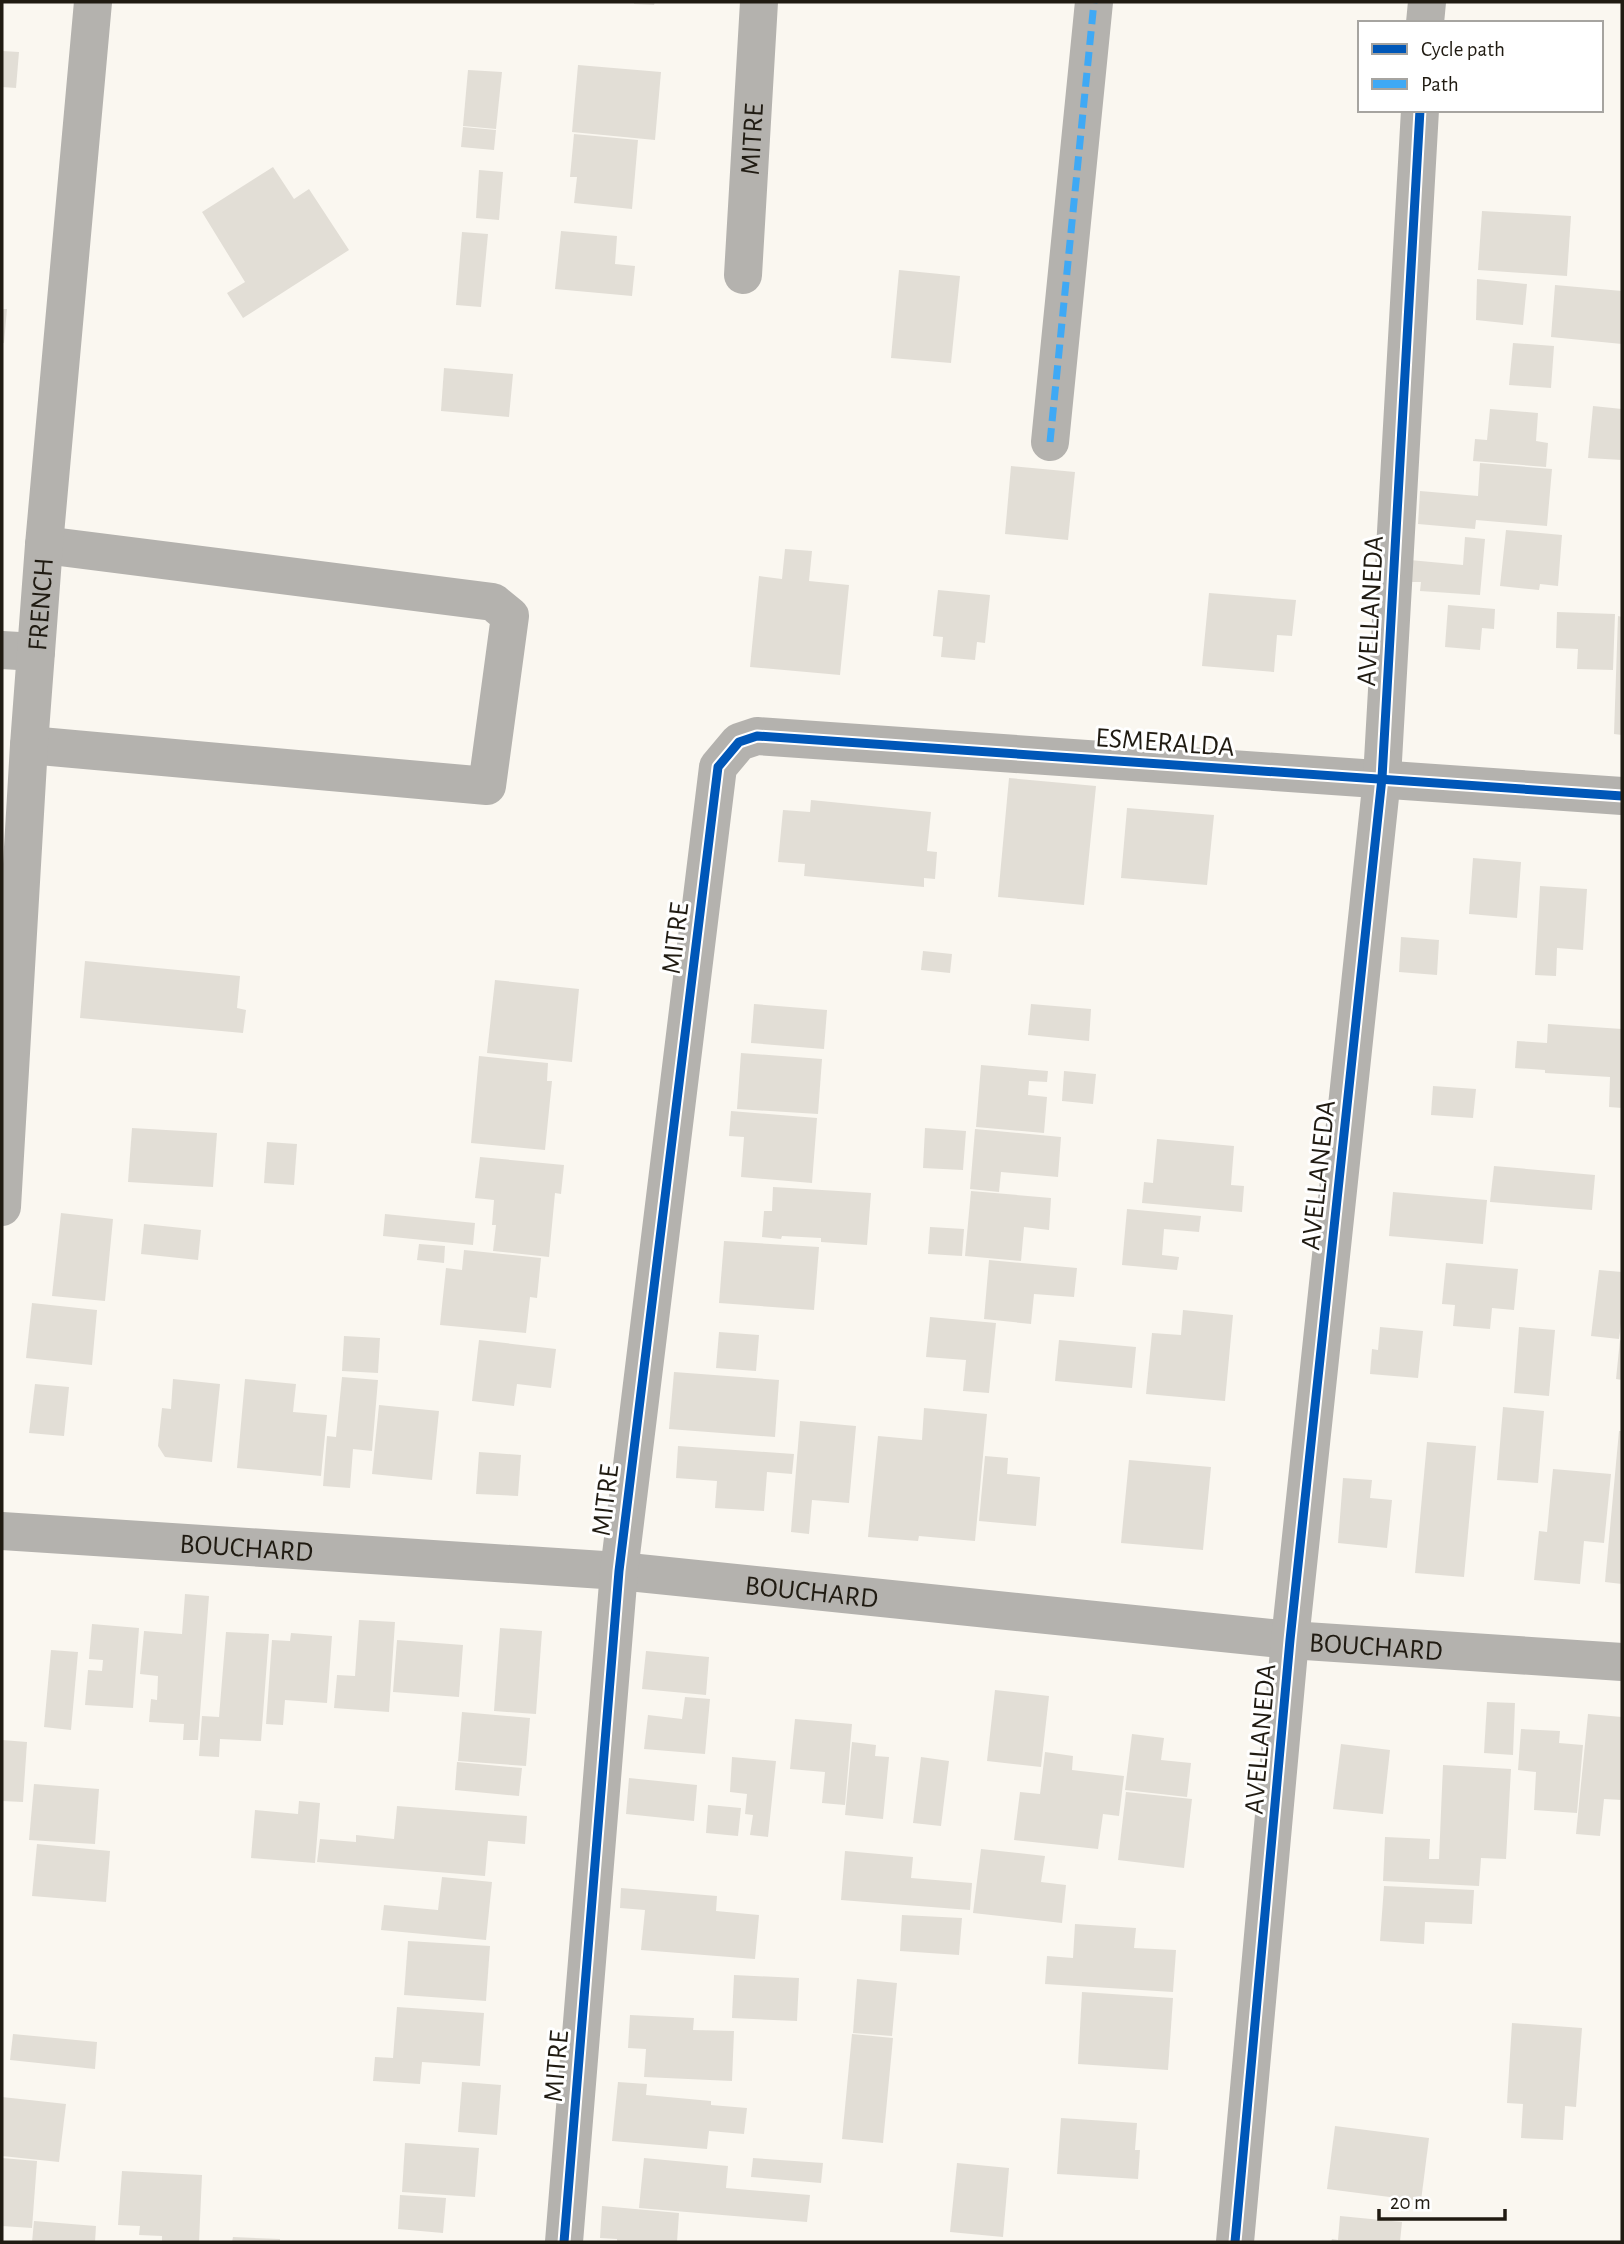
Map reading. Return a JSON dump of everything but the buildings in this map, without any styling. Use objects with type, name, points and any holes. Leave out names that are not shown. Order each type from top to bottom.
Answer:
[{"type":"street","name":"FRENCH","points":[[2,1207],[29,745],[19,651],[44,545],[93,2]]},
{"type":"street","name":"MITRE","points":[[743,275],[759,2]]},
{"type":"street","points":[[1050,442],[1094,2]]},
{"type":"street","points":[[1425,21],[1427,2]]},
{"type":"street","name":"AVELLANEDA","points":[[1235,2242],[1290,1640],[1382,778],[1420,112]]},
{"type":"street","points":[[29,745],[487,786],[510,616],[493,602],[44,545]]},
{"type":"street","name":"ESMERALDA","points":[[718,767],[739,742],[757,736],[1622,796]]},
{"type":"street","name":"MITRE","points":[[564,2242],[618,1572],[718,767]]},
{"type":"street","name":"BOUCHARD","points":[[2,1531],[618,1572],[1290,1640],[1622,1662]]},
{"type":"marked path","points":[[1050,442],[1094,2]]},
{"type":"cycle path","points":[[1235,2242],[1290,1640],[1382,778],[1420,112]]},
{"type":"cycle path","points":[[564,2242],[619,1571],[718,767],[739,742],[757,736],[1622,796]]}]
